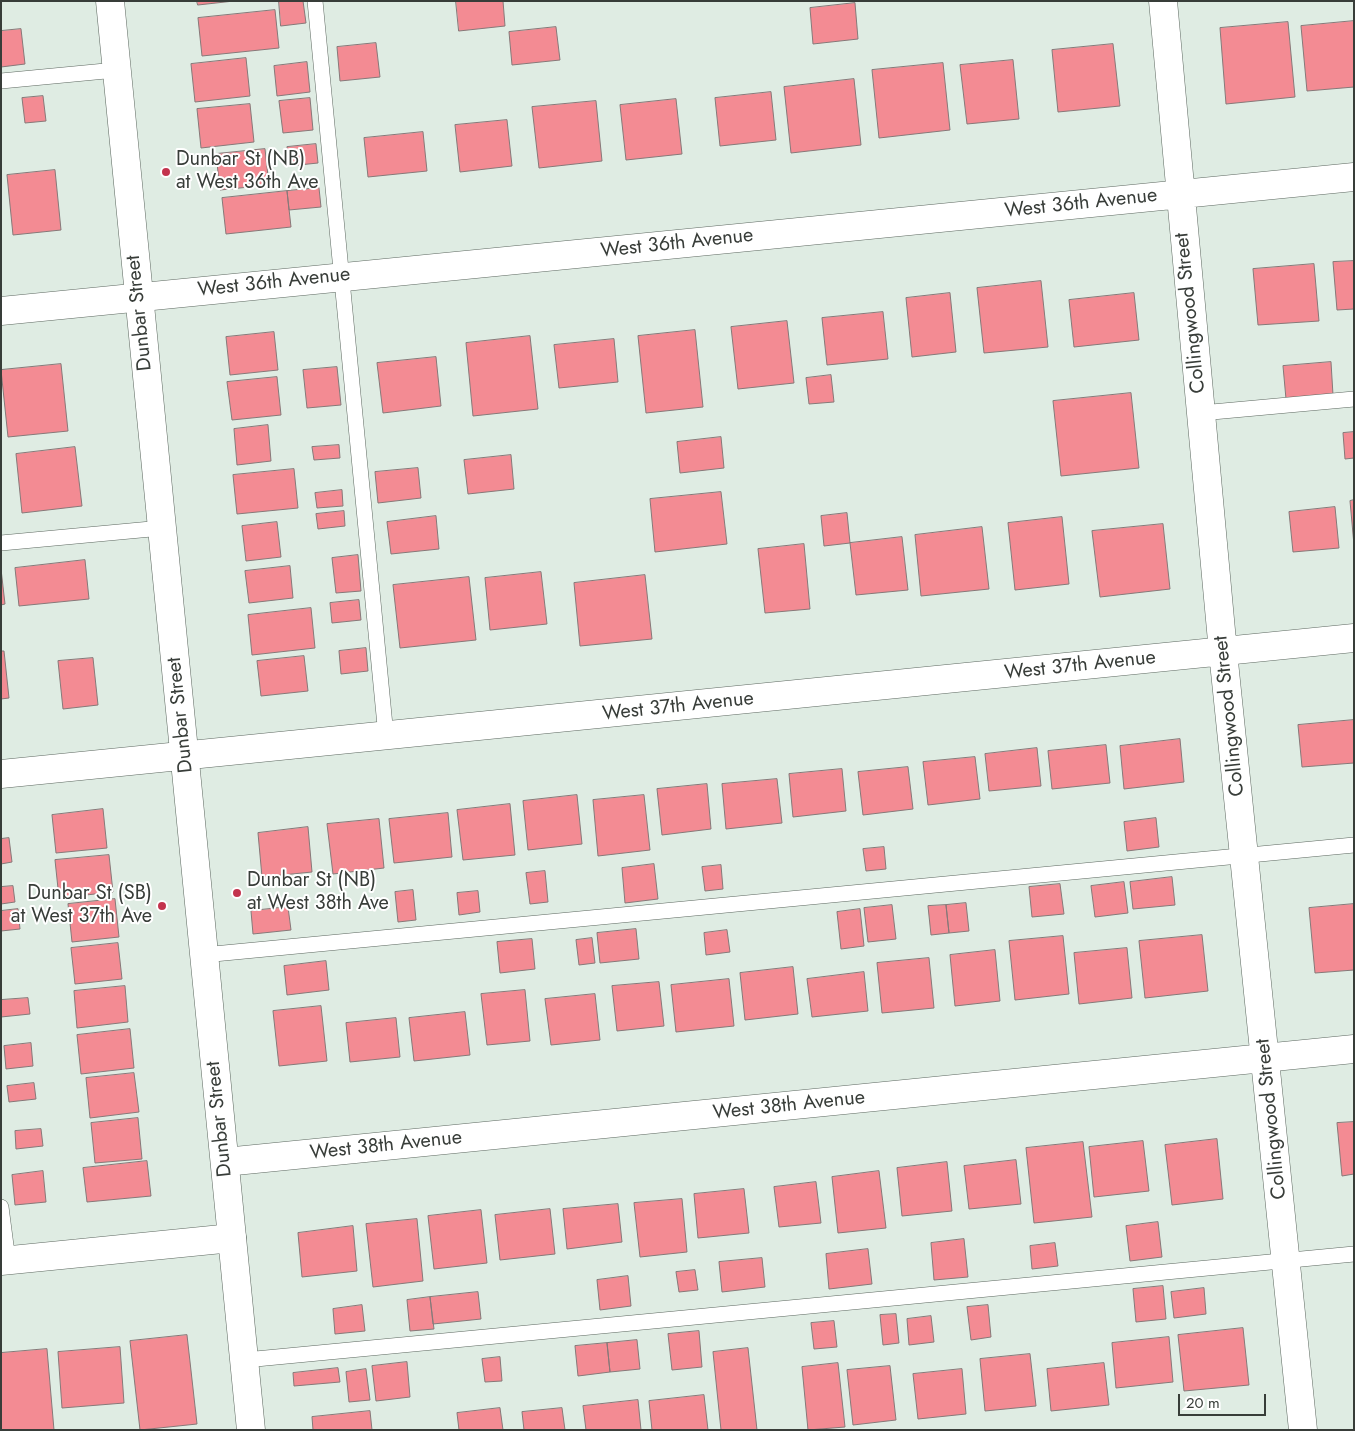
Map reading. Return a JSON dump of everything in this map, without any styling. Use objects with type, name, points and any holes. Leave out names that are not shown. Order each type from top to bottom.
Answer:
[{"type":"street","name":"Dunbar Street","points":[[110,1],[203,955],[252,1430]]},
{"type":"street","name":"Collingwood Street","points":[[1163,1],[1224,652],[1303,1430]]},
{"type":"street","name":"West 36th Avenue","points":[[1,311],[1354,177]]},
{"type":"street","name":"West 37th Avenue","points":[[1,774],[1354,638]]},
{"type":"street","name":"West 38th Avenue","points":[[225,1162],[1354,1049]]},
{"type":"street","points":[[5,1261],[232,1238]]},
{"type":"lane","points":[[315,1],[386,736]]},
{"type":"lane","points":[[1,81],[116,70]]},
{"type":"lane","points":[[1201,413],[1354,399]]},
{"type":"lane","points":[[1,543],[162,528]]},
{"type":"lane","points":[[203,955],[1354,845]]},
{"type":"lane","points":[[1,1207],[5,1261]]},
{"type":"lane","points":[[245,1360],[1354,1254]]},
{"type":"building","points":[[197,1],[234,1],[198,5]]},
{"type":"building","points":[[279,1],[303,1],[306,23],[281,26]]},
{"type":"building","points":[[456,1],[503,1],[505,26],[459,31]]},
{"type":"building","points":[[855,3],[858,39],[813,44],[810,8]]},
{"type":"building","points":[[275,10],[279,48],[202,56],[198,18]]},
{"type":"building","points":[[1354,21],[1354,87],[1307,91],[1301,26]]},
{"type":"building","points":[[1288,22],[1295,97],[1226,104],[1220,28]]},
{"type":"building","points":[[556,27],[560,60],[512,65],[509,32]]},
{"type":"building","points":[[21,29],[25,64],[1,67],[1,31]]},
{"type":"building","points":[[376,43],[380,77],[340,81],[337,47]]},
{"type":"building","points":[[1113,44],[1120,106],[1058,112],[1052,50]]},
{"type":"building","points":[[246,58],[250,96],[195,102],[191,64]]},
{"type":"building","points":[[1013,60],[1019,119],[967,124],[960,65]]},
{"type":"building","points":[[307,62],[310,92],[277,96],[274,66]]},
{"type":"building","points":[[943,63],[950,130],[879,138],[872,70]]},
{"type":"building","points":[[854,79],[861,145],[791,153],[784,87]]},
{"type":"building","points":[[771,92],[776,140],[720,146],[715,98]]},
{"type":"building","points":[[43,96],[46,121],[25,123],[22,98]]},
{"type":"building","points":[[310,98],[313,130],[283,133],[279,101]]},
{"type":"building","points":[[676,99],[682,154],[626,160],[620,105]]},
{"type":"building","points":[[596,101],[602,161],[539,168],[532,107]]},
{"type":"building","points":[[250,104],[254,142],[201,148],[197,109]]},
{"type":"building","points":[[507,120],[512,166],[460,172],[455,125]]},
{"type":"building","points":[[423,132],[427,171],[368,177],[364,138]]},
{"type":"building","points":[[316,144],[318,163],[289,166],[287,147]]},
{"type":"building","points":[[265,149],[269,185],[220,190],[216,154]]},
{"type":"building","points":[[55,170],[61,230],[13,235],[7,175]]},
{"type":"building","points":[[319,188],[321,207],[289,210],[287,191]]},
{"type":"building","points":[[287,191],[291,227],[226,234],[222,198]]},
{"type":"building","points":[[1354,261],[1354,309],[1337,310],[1333,262]]},
{"type":"building","points":[[1314,264],[1319,321],[1258,325],[1253,269]]},
{"type":"building","points":[[1041,281],[1048,347],[984,353],[977,288]]},
{"type":"building","points":[[950,293],[956,352],[912,357],[906,298]]},
{"type":"building","points":[[1134,293],[1139,340],[1074,347],[1069,300]]},
{"type":"building","points":[[883,312],[888,359],[827,365],[822,318]]},
{"type":"building","points":[[787,321],[794,383],[738,389],[731,327]]},
{"type":"building","points":[[695,330],[703,407],[646,413],[638,336]]},
{"type":"building","points":[[274,332],[278,370],[230,375],[226,337]]},
{"type":"building","points":[[530,336],[538,409],[473,416],[466,343]]},
{"type":"building","points":[[614,339],[618,382],[559,388],[554,345]]},
{"type":"building","points":[[436,357],[441,406],[383,413],[377,363]]},
{"type":"building","points":[[1331,362],[1333,395],[1286,399],[1283,366]]},
{"type":"building","points":[[61,364],[68,431],[8,437],[1,370]]},
{"type":"building","points":[[337,367],[341,405],[307,408],[303,370]]},
{"type":"building","points":[[831,375],[834,402],[809,404],[806,378]]},
{"type":"building","points":[[277,377],[281,415],[232,420],[227,382]]},
{"type":"building","points":[[1131,393],[1139,468],[1061,476],[1053,401]]},
{"type":"building","points":[[268,425],[271,461],[237,465],[234,429]]},
{"type":"building","points":[[1354,432],[1354,458],[1345,459],[1343,433]]},
{"type":"building","points":[[721,437],[724,468],[680,473],[677,442]]},
{"type":"building","points":[[339,445],[340,458],[314,460],[312,447]]},
{"type":"building","points":[[75,447],[82,506],[22,513],[16,454]]},
{"type":"building","points":[[511,455],[514,489],[468,494],[464,460]]},
{"type":"building","points":[[418,468],[421,498],[378,503],[375,472]]},
{"type":"building","points":[[294,469],[298,508],[237,514],[233,475]]},
{"type":"building","points":[[342,490],[343,506],[317,508],[315,493]]},
{"type":"building","points":[[721,492],[727,544],[655,552],[650,499]]},
{"type":"building","points":[[1354,500],[1354,545],[1350,501]]},
{"type":"building","points":[[1335,507],[1339,548],[1293,552],[1289,512]]},
{"type":"building","points":[[344,511],[345,526],[318,529],[316,514]]},
{"type":"building","points":[[847,513],[850,543],[824,546],[821,516]]},
{"type":"building","points":[[436,516],[439,549],[391,554],[387,522]]},
{"type":"building","points":[[1062,517],[1069,584],[1015,590],[1008,523]]},
{"type":"building","points":[[277,522],[281,557],[246,561],[242,526]]},
{"type":"building","points":[[1163,524],[1170,589],[1100,597],[1092,531]]},
{"type":"building","points":[[982,527],[989,589],[921,596],[915,535]]},
{"type":"building","points":[[902,537],[908,590],[856,595],[850,543]]},
{"type":"building","points":[[804,544],[810,609],[765,613],[758,549]]},
{"type":"building","points":[[358,555],[361,591],[336,593],[332,558]]},
{"type":"building","points":[[85,560],[89,599],[19,606],[15,568]]},
{"type":"building","points":[[290,566],[293,598],[249,603],[245,571]]},
{"type":"building","points":[[1,569],[5,604],[1,605]]},
{"type":"building","points":[[541,572],[547,624],[490,630],[485,578]]},
{"type":"building","points":[[645,575],[652,639],[580,646],[574,583]]},
{"type":"building","points":[[469,577],[476,640],[400,648],[393,585]]},
{"type":"building","points":[[359,600],[361,620],[332,623],[330,603]]},
{"type":"building","points":[[311,608],[315,648],[252,655],[248,615]]},
{"type":"building","points":[[366,648],[368,671],[341,674],[339,651]]},
{"type":"building","points":[[1,651],[4,651],[9,698],[1,699]]},
{"type":"building","points":[[304,656],[308,691],[261,696],[257,661]]},
{"type":"building","points":[[93,658],[98,705],[63,709],[58,661]]},
{"type":"building","points":[[1354,720],[1354,763],[1302,767],[1298,725]]},
{"type":"building","points":[[1180,739],[1184,782],[1124,789],[1120,746]]},
{"type":"building","points":[[1106,745],[1110,783],[1052,789],[1048,751]]},
{"type":"building","points":[[1037,748],[1041,786],[989,791],[985,754]]},
{"type":"building","points":[[975,757],[980,799],[928,805],[923,762]]},
{"type":"building","points":[[908,767],[913,809],[863,815],[858,772]]},
{"type":"building","points":[[842,769],[846,811],[793,817],[789,774]]},
{"type":"building","points":[[777,779],[782,823],[726,829],[722,784]]},
{"type":"building","points":[[707,784],[711,829],[662,835],[657,789]]},
{"type":"building","points":[[577,795],[582,844],[528,850],[523,801]]},
{"type":"building","points":[[644,795],[650,850],[598,856],[593,800]]},
{"type":"building","points":[[510,804],[515,855],[463,860],[457,810]]},
{"type":"building","points":[[103,809],[107,848],[56,853],[52,815]]},
{"type":"building","points":[[448,813],[452,857],[394,863],[389,819]]},
{"type":"building","points":[[1156,818],[1159,847],[1127,851],[1124,822]]},
{"type":"building","points":[[379,819],[384,868],[333,874],[327,824]]},
{"type":"building","points":[[308,827],[312,872],[262,877],[258,833]]},
{"type":"building","points":[[9,838],[12,862],[1,864],[1,839]]},
{"type":"building","points":[[884,847],[886,869],[866,871],[863,849]]},
{"type":"building","points":[[109,855],[113,892],[59,898],[55,860]]},
{"type":"building","points":[[654,864],[658,899],[625,903],[622,868]]},
{"type":"building","points":[[721,865],[723,889],[705,891],[702,867]]},
{"type":"building","points":[[545,871],[548,902],[530,904],[526,873]]},
{"type":"building","points":[[1172,877],[1175,905],[1133,909],[1130,882]]},
{"type":"building","points":[[1124,882],[1128,913],[1095,917],[1091,886]]},
{"type":"building","points":[[1060,884],[1064,914],[1032,917],[1029,887]]},
{"type":"building","points":[[13,886],[15,902],[1,904],[1,887]]},
{"type":"building","points":[[413,890],[416,920],[398,922],[395,892]]},
{"type":"building","points":[[478,891],[480,912],[459,915],[457,893]]},
{"type":"building","points":[[115,899],[119,937],[72,942],[68,904]]},
{"type":"building","points":[[966,903],[969,931],[949,933],[946,905]]},
{"type":"building","points":[[1354,904],[1354,970],[1315,973],[1309,908]]},
{"type":"building","points":[[892,905],[896,939],[868,942],[864,908]]},
{"type":"building","points":[[946,905],[949,933],[931,935],[928,906]]},
{"type":"building","points":[[288,907],[291,930],[253,934],[251,911]]},
{"type":"building","points":[[18,909],[20,929],[1,931],[1,911]]},
{"type":"building","points":[[860,909],[864,946],[841,949],[837,912]]},
{"type":"building","points":[[636,929],[639,959],[600,963],[597,933]]},
{"type":"building","points":[[727,930],[730,952],[706,955],[704,933]]},
{"type":"building","points":[[1202,935],[1208,991],[1145,998],[1139,941]]},
{"type":"building","points":[[1063,936],[1069,994],[1015,1000],[1009,941]]},
{"type":"building","points":[[592,938],[595,963],[579,965],[576,940]]},
{"type":"building","points":[[532,939],[535,969],[500,973],[497,942]]},
{"type":"building","points":[[118,943],[122,979],[75,984],[71,948]]},
{"type":"building","points":[[1127,948],[1132,998],[1079,1004],[1074,953]]},
{"type":"building","points":[[995,950],[1000,1001],[955,1006],[950,955]]},
{"type":"building","points":[[929,958],[934,1008],[882,1013],[877,963]]},
{"type":"building","points":[[326,961],[329,990],[287,995],[284,966]]},
{"type":"building","points":[[793,967],[798,1014],[745,1020],[740,973]]},
{"type":"building","points":[[864,972],[868,1011],[812,1017],[807,979]]},
{"type":"building","points":[[729,979],[734,1026],[676,1032],[671,985]]},
{"type":"building","points":[[659,982],[664,1026],[617,1031],[612,986]]},
{"type":"building","points":[[125,986],[128,1022],[77,1028],[74,991]]},
{"type":"building","points":[[525,990],[530,1041],[487,1045],[481,994]]},
{"type":"building","points":[[595,994],[600,1040],[551,1045],[545,999]]},
{"type":"building","points":[[28,998],[30,1014],[1,1017],[1,1000]]},
{"type":"building","points":[[321,1006],[327,1061],[279,1066],[273,1011]]},
{"type":"building","points":[[465,1012],[470,1055],[414,1061],[409,1018]]},
{"type":"building","points":[[396,1018],[400,1057],[350,1062],[346,1023]]},
{"type":"building","points":[[130,1029],[134,1068],[81,1074],[77,1035]]},
{"type":"building","points":[[31,1043],[33,1066],[6,1069],[4,1046]]},
{"type":"building","points":[[134,1073],[139,1112],[90,1118],[86,1078]]},
{"type":"building","points":[[34,1083],[36,1099],[9,1102],[7,1086]]},
{"type":"building","points":[[138,1118],[142,1159],[95,1163],[91,1123]]},
{"type":"building","points":[[1354,1122],[1354,1174],[1342,1176],[1337,1123]]},
{"type":"building","points":[[41,1129],[43,1146],[16,1149],[15,1131]]},
{"type":"building","points":[[1217,1139],[1223,1199],[1172,1205],[1165,1145]]},
{"type":"building","points":[[1143,1141],[1149,1191],[1094,1197],[1089,1147]]},
{"type":"building","points":[[1083,1142],[1092,1217],[1034,1223],[1026,1148]]},
{"type":"building","points":[[1016,1160],[1021,1204],[969,1209],[964,1166]]},
{"type":"building","points":[[147,1161],[151,1196],[87,1202],[83,1168]]},
{"type":"building","points":[[947,1162],[952,1211],[902,1216],[897,1168]]},
{"type":"building","points":[[43,1171],[46,1202],[15,1205],[12,1175]]},
{"type":"building","points":[[879,1171],[886,1228],[838,1233],[832,1177]]},
{"type":"building","points":[[816,1182],[821,1223],[779,1227],[774,1187]]},
{"type":"building","points":[[744,1189],[749,1233],[698,1238],[694,1194]]},
{"type":"building","points":[[682,1199],[687,1252],[640,1257],[634,1203]]},
{"type":"building","points":[[618,1204],[622,1242],[567,1249],[563,1209]]},
{"type":"building","points":[[550,1209],[555,1254],[500,1260],[495,1215]]},
{"type":"building","points":[[481,1210],[487,1263],[434,1269],[428,1216]]},
{"type":"building","points":[[417,1219],[423,1281],[373,1287],[366,1224]]},
{"type":"building","points":[[1158,1222],[1162,1257],[1130,1261],[1126,1226]]},
{"type":"building","points":[[353,1226],[357,1271],[302,1277],[298,1233]]},
{"type":"building","points":[[964,1239],[968,1277],[934,1280],[931,1243]]},
{"type":"building","points":[[1055,1243],[1058,1266],[1032,1269],[1030,1246]]},
{"type":"building","points":[[868,1249],[872,1284],[829,1289],[826,1254]]},
{"type":"building","points":[[762,1258],[765,1287],[722,1292],[719,1262]]},
{"type":"building","points":[[695,1270],[698,1290],[679,1292],[676,1272]]},
{"type":"building","points":[[628,1276],[631,1306],[600,1310],[597,1280]]},
{"type":"building","points":[[1163,1286],[1166,1319],[1136,1322],[1133,1289]]},
{"type":"building","points":[[1204,1288],[1206,1314],[1174,1318],[1171,1292]]},
{"type":"building","points":[[478,1292],[481,1319],[433,1324],[430,1297]]},
{"type":"building","points":[[430,1297],[434,1329],[410,1331],[407,1300]]},
{"type":"building","points":[[362,1305],[365,1331],[335,1334],[333,1309]]},
{"type":"building","points":[[988,1305],[991,1337],[971,1340],[967,1307]]},
{"type":"building","points":[[896,1314],[899,1343],[883,1345],[880,1315]]},
{"type":"building","points":[[931,1316],[934,1342],[909,1345],[907,1319]]},
{"type":"building","points":[[834,1321],[837,1347],[814,1349],[811,1323]]},
{"type":"building","points":[[1243,1328],[1249,1385],[1184,1391],[1178,1335]]},
{"type":"building","points":[[699,1331],[702,1367],[672,1370],[668,1334]]},
{"type":"building","points":[[187,1335],[197,1424],[140,1430],[130,1341]]},
{"type":"building","points":[[1169,1337],[1173,1382],[1116,1388],[1112,1343]]},
{"type":"building","points":[[637,1340],[640,1369],[610,1372],[607,1343]]},
{"type":"building","points":[[607,1343],[610,1372],[578,1376],[575,1346]]},
{"type":"building","points":[[120,1347],[124,1403],[62,1408],[58,1352]]},
{"type":"building","points":[[748,1348],[757,1430],[721,1430],[713,1352]]},
{"type":"building","points":[[47,1349],[54,1430],[1,1430],[1,1353]]},
{"type":"building","points":[[1030,1354],[1036,1406],[985,1411],[980,1359]]},
{"type":"building","points":[[500,1357],[502,1381],[485,1382],[482,1359]]},
{"type":"building","points":[[407,1362],[410,1397],[376,1401],[372,1366]]},
{"type":"building","points":[[838,1363],[845,1427],[808,1430],[802,1367]]},
{"type":"building","points":[[1104,1363],[1109,1405],[1051,1411],[1047,1369]]},
{"type":"building","points":[[890,1366],[896,1420],[853,1425],[847,1370]]},
{"type":"building","points":[[338,1368],[340,1382],[294,1386],[293,1373]]},
{"type":"building","points":[[366,1369],[370,1400],[349,1402],[346,1372]]},
{"type":"building","points":[[962,1369],[966,1414],[918,1419],[913,1374]]},
{"type":"building","points":[[704,1395],[708,1430],[652,1430],[649,1401]]},
{"type":"building","points":[[638,1400],[641,1430],[586,1430],[583,1406]]},
{"type":"building","points":[[500,1408],[503,1430],[459,1430],[457,1413]]},
{"type":"building","points":[[562,1408],[565,1430],[524,1430],[522,1412]]},
{"type":"building","points":[[370,1411],[372,1430],[313,1430],[312,1417]]},
{"type":"place","name":"Dunbar St (NB) at West 36th Ave","points":[[166,172]]},
{"type":"place","name":"Dunbar St (NB) at West 38th Ave","points":[[237,893]]},
{"type":"place","name":"Dunbar St (SB) at West 37th Ave","points":[[162,906]]}]
